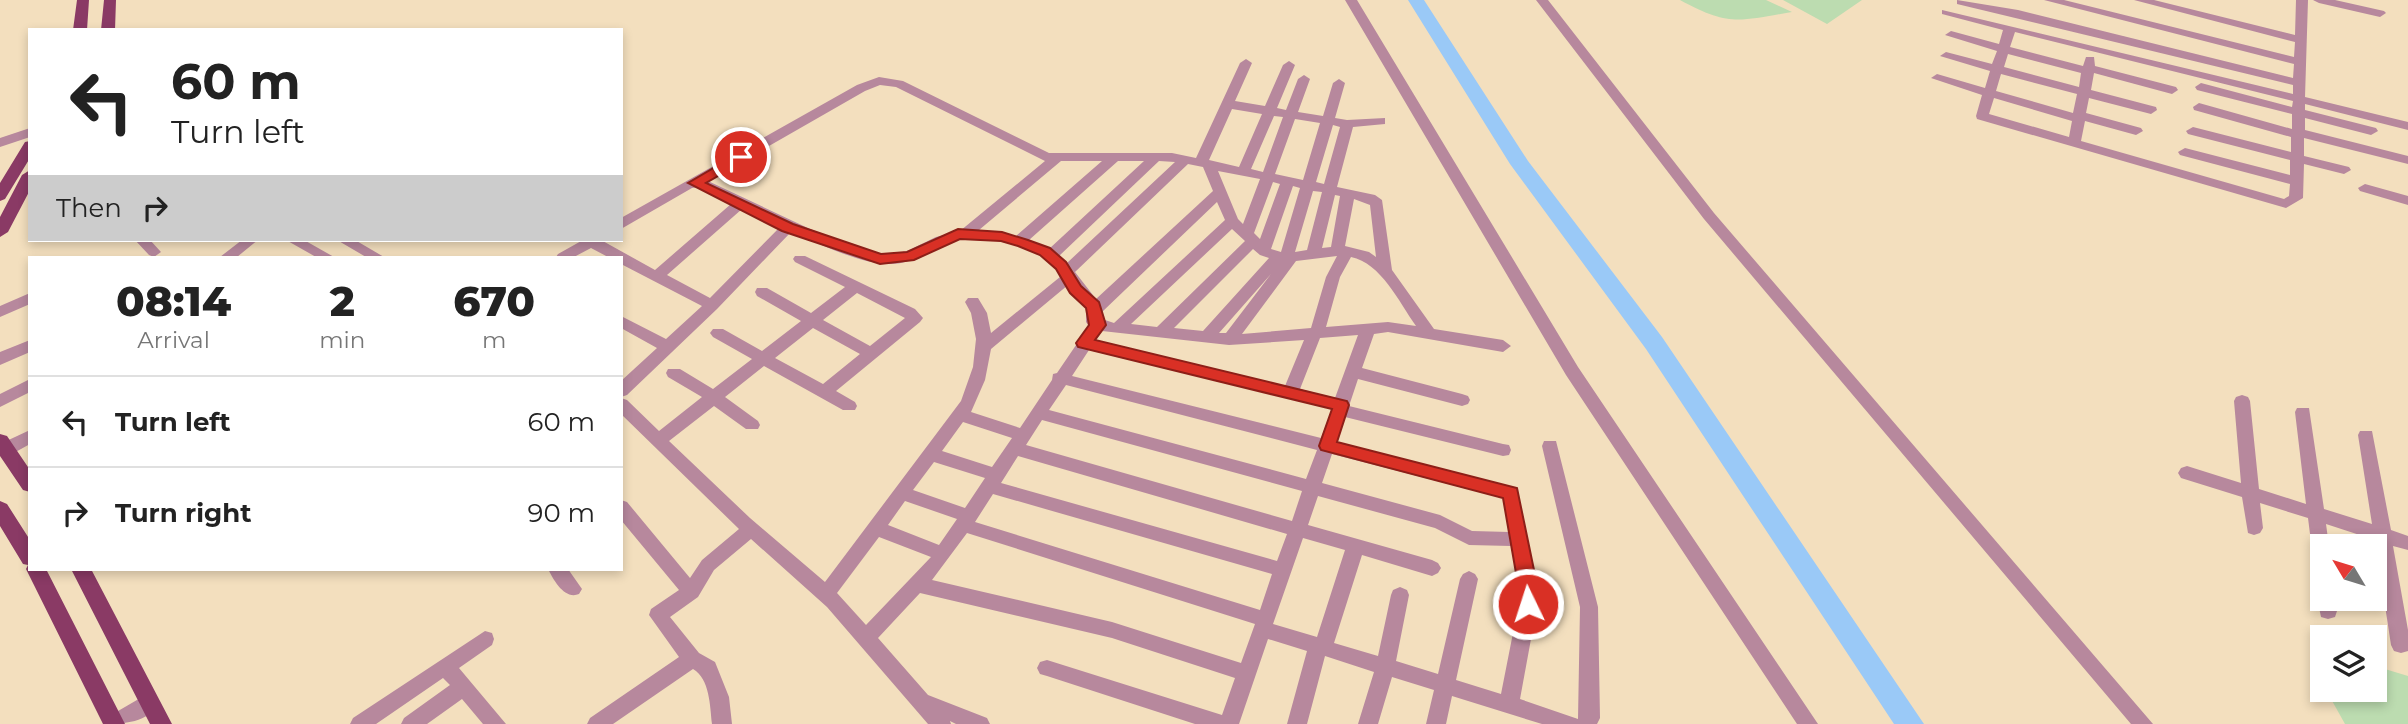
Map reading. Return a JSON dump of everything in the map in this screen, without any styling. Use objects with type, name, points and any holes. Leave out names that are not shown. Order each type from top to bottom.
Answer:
[{"type":"main road","points":[[80,28],[83,0]]},
{"type":"main road","points":[[108,28],[110,0]]},
{"type":"main road","points":[[0,196],[28,148]]},
{"type":"main road","points":[[0,232],[28,179]]},
{"type":"main road","points":[[3,445],[27,476]]},
{"type":"main road","points":[[0,509],[28,555]]},
{"type":"main road","points":[[37,571],[113,724]]},
{"type":"main road","points":[[82,571],[160,724]]},
{"type":"street","points":[[1352,0],[1572,371],[1808,724]]},
{"type":"street","points":[[1542,0],[1709,216],[2143,724]]},
{"type":"street","points":[[2023,0],[2003,48],[1982,116],[2286,204],[2296,198],[2302,0]]},
{"type":"street","points":[[2050,0],[2300,62]]},
{"type":"street","points":[[2140,0],[2301,40]]},
{"type":"street","points":[[2319,0],[2381,13]]},
{"type":"street","points":[[1961,2],[2092,47],[2299,105],[2371,131]]},
{"type":"street","points":[[1946,12],[2015,21],[2300,83]]},
{"type":"street","points":[[1951,35],[2172,90]]},
{"type":"street","points":[[2074,144],[2092,47]]},
{"type":"street","points":[[1946,56],[2151,110]]},
{"type":"street","points":[[1246,63],[1205,163],[1232,221],[1254,242],[1286,257],[1342,250],[1364,255],[1384,271],[1428,332]]},
{"type":"street","points":[[1244,171],[1289,65]]},
{"type":"street","points":[[1937,78],[2136,131]]},
{"type":"street","points":[[1254,242],[1267,176],[1304,79]]},
{"type":"street","points":[[623,223],[861,88],[879,81],[899,84],[1048,158],[1186,159],[1376,201],[1384,271]]},
{"type":"street","points":[[1229,340],[1286,257],[1339,83]]},
{"type":"street","points":[[2201,87],[2408,126]]},
{"type":"street","points":[[1227,104],[1346,124],[1380,121]]},
{"type":"street","points":[[2199,107],[2408,160]]},
{"type":"street","points":[[1313,254],[1346,124]]},
{"type":"street","points":[[2193,131],[2344,170]]},
{"type":"street","points":[[0,143],[28,133]]},
{"type":"street","points":[[2185,152],[2296,181]]},
{"type":"street","points":[[1018,242],[1115,157]]},
{"type":"street","points":[[1050,256],[1156,157]]},
{"type":"street","points":[[964,235],[1058,158]]},
{"type":"street","points":[[981,349],[1067,275],[1186,159]]},
{"type":"street","points":[[1161,332],[1254,242],[1288,180]]},
{"type":"street","points":[[695,183],[788,228],[889,260],[909,257],[942,240],[964,235],[1002,237],[1018,242],[1050,256],[1075,289],[1094,306],[1096,317]]},
{"type":"street","points":[[2365,188],[2408,201]]},
{"type":"street","points":[[866,638],[919,585],[943,554],[1084,343],[1096,317],[1219,193]]},
{"type":"street","points":[[1290,393],[1315,333],[1342,250],[1348,193]]},
{"type":"street","points":[[656,277],[740,204]]},
{"type":"street","points":[[1117,328],[1232,221]]},
{"type":"street","points":[[623,389],[788,228]]},
{"type":"street","points":[[144,242],[154,252]]},
{"type":"street","points":[[228,256],[248,242]]},
{"type":"street","points":[[297,242],[325,256]]},
{"type":"street","points":[[348,242],[375,256]]},
{"type":"street","points":[[565,256],[590,242]]},
{"type":"street","points":[[594,242],[617,256]]},
{"type":"street","points":[[1205,339],[1286,257]]},
{"type":"street","points":[[800,259],[910,313],[915,318],[824,392]]},
{"type":"street","points":[[623,260],[712,305]]},
{"type":"street","points":[[660,439],[856,286]]},
{"type":"street","points":[[762,292],[872,354]]},
{"type":"street","points":[[0,312],[28,299]]},
{"type":"street","points":[[826,594],[960,415],[976,388],[981,349],[980,312],[973,302]]},
{"type":"street","points":[[1096,317],[1117,328],[1205,339],[1229,340],[1388,327],[1503,346]]},
{"type":"street","points":[[623,322],[668,347]]},
{"type":"street","points":[[1229,724],[1368,328]]},
{"type":"street","points":[[718,332],[849,406]]},
{"type":"street","points":[[1084,343],[1290,393],[1503,450]]},
{"type":"street","points":[[0,359],[28,346]]},
{"type":"street","points":[[1353,372],[1462,401]]},
{"type":"street","points":[[674,373],[715,397],[752,425]]},
{"type":"street","points":[[1059,378],[1511,493],[1525,573],[1533,579],[1508,705]]},
{"type":"street","points":[[0,401],[28,387]]},
{"type":"street","points":[[2242,401],[2254,528]]},
{"type":"street","points":[[623,406],[751,529],[826,594],[941,724]]},
{"type":"street","points":[[2303,412],[2320,534]]},
{"type":"street","points":[[1037,413],[1440,522],[1469,538],[1520,539]]},
{"type":"street","points":[[960,415],[1018,442],[1432,568]]},
{"type":"street","points":[[2366,435],[2384,534]]},
{"type":"street","points":[[3,445],[28,437]]},
{"type":"street","points":[[1550,446],[1589,607],[1590,718],[1586,724]]},
{"type":"street","points":[[930,454],[992,481],[1283,570]]},
{"type":"street","points":[[2188,473],[2381,534]]},
{"type":"street","points":[[902,493],[965,520],[1321,647],[1508,705],[1534,719],[1572,724]]},
{"type":"street","points":[[623,510],[691,592]]},
{"type":"street","points":[[876,528],[943,554]]},
{"type":"street","points":[[722,724],[719,697],[708,668],[692,659],[658,615],[691,592],[708,565],[751,529]]},
{"type":"street","points":[[2387,536],[2408,543]]},
{"type":"street","points":[[1297,724],[1356,545]]},
{"type":"street","points":[[2387,554],[2401,645]]},
{"type":"street","points":[[559,571],[573,589]]},
{"type":"street","points":[[1436,724],[1469,579]]},
{"type":"street","points":[[919,585],[1112,630],[1247,673]]},
{"type":"street","points":[[1368,724],[1385,667],[1400,595]]},
{"type":"street","points":[[360,724],[485,639]]},
{"type":"street","points":[[597,724],[692,659]]},
{"type":"street","points":[[444,666],[488,722]]},
{"type":"street","points":[[1047,668],[1223,724]]},
{"type":"street","points":[[411,724],[463,687]]},
{"type":"street","points":[[920,701],[980,724]]},
{"type":"street","points":[[113,724],[149,702]]},
{"type":"green space","points":[[1680,0],[1766,0],[1792,12],[1734,20],[1711,15]]},
{"type":"green space","points":[[1783,0],[1862,0],[1827,24]]},
{"type":"green space","points":[[2387,670],[2408,676],[2408,724],[2345,724],[2333,702],[2387,702]]},
{"type":"waterway","points":[[1416,0],[1520,164],[1654,343],[1910,724]]},
{"type":"route","points":[[741,157],[695,183],[701,183],[788,228],[880,259],[909,257],[958,234],[1002,237],[1023,243],[1045,252],[1061,265],[1075,289],[1094,306],[1094,322],[1098,325],[1084,343],[1341,405],[1327,446],[1470,485],[1511,493],[1525,573],[1533,579],[1528,604]]}]
